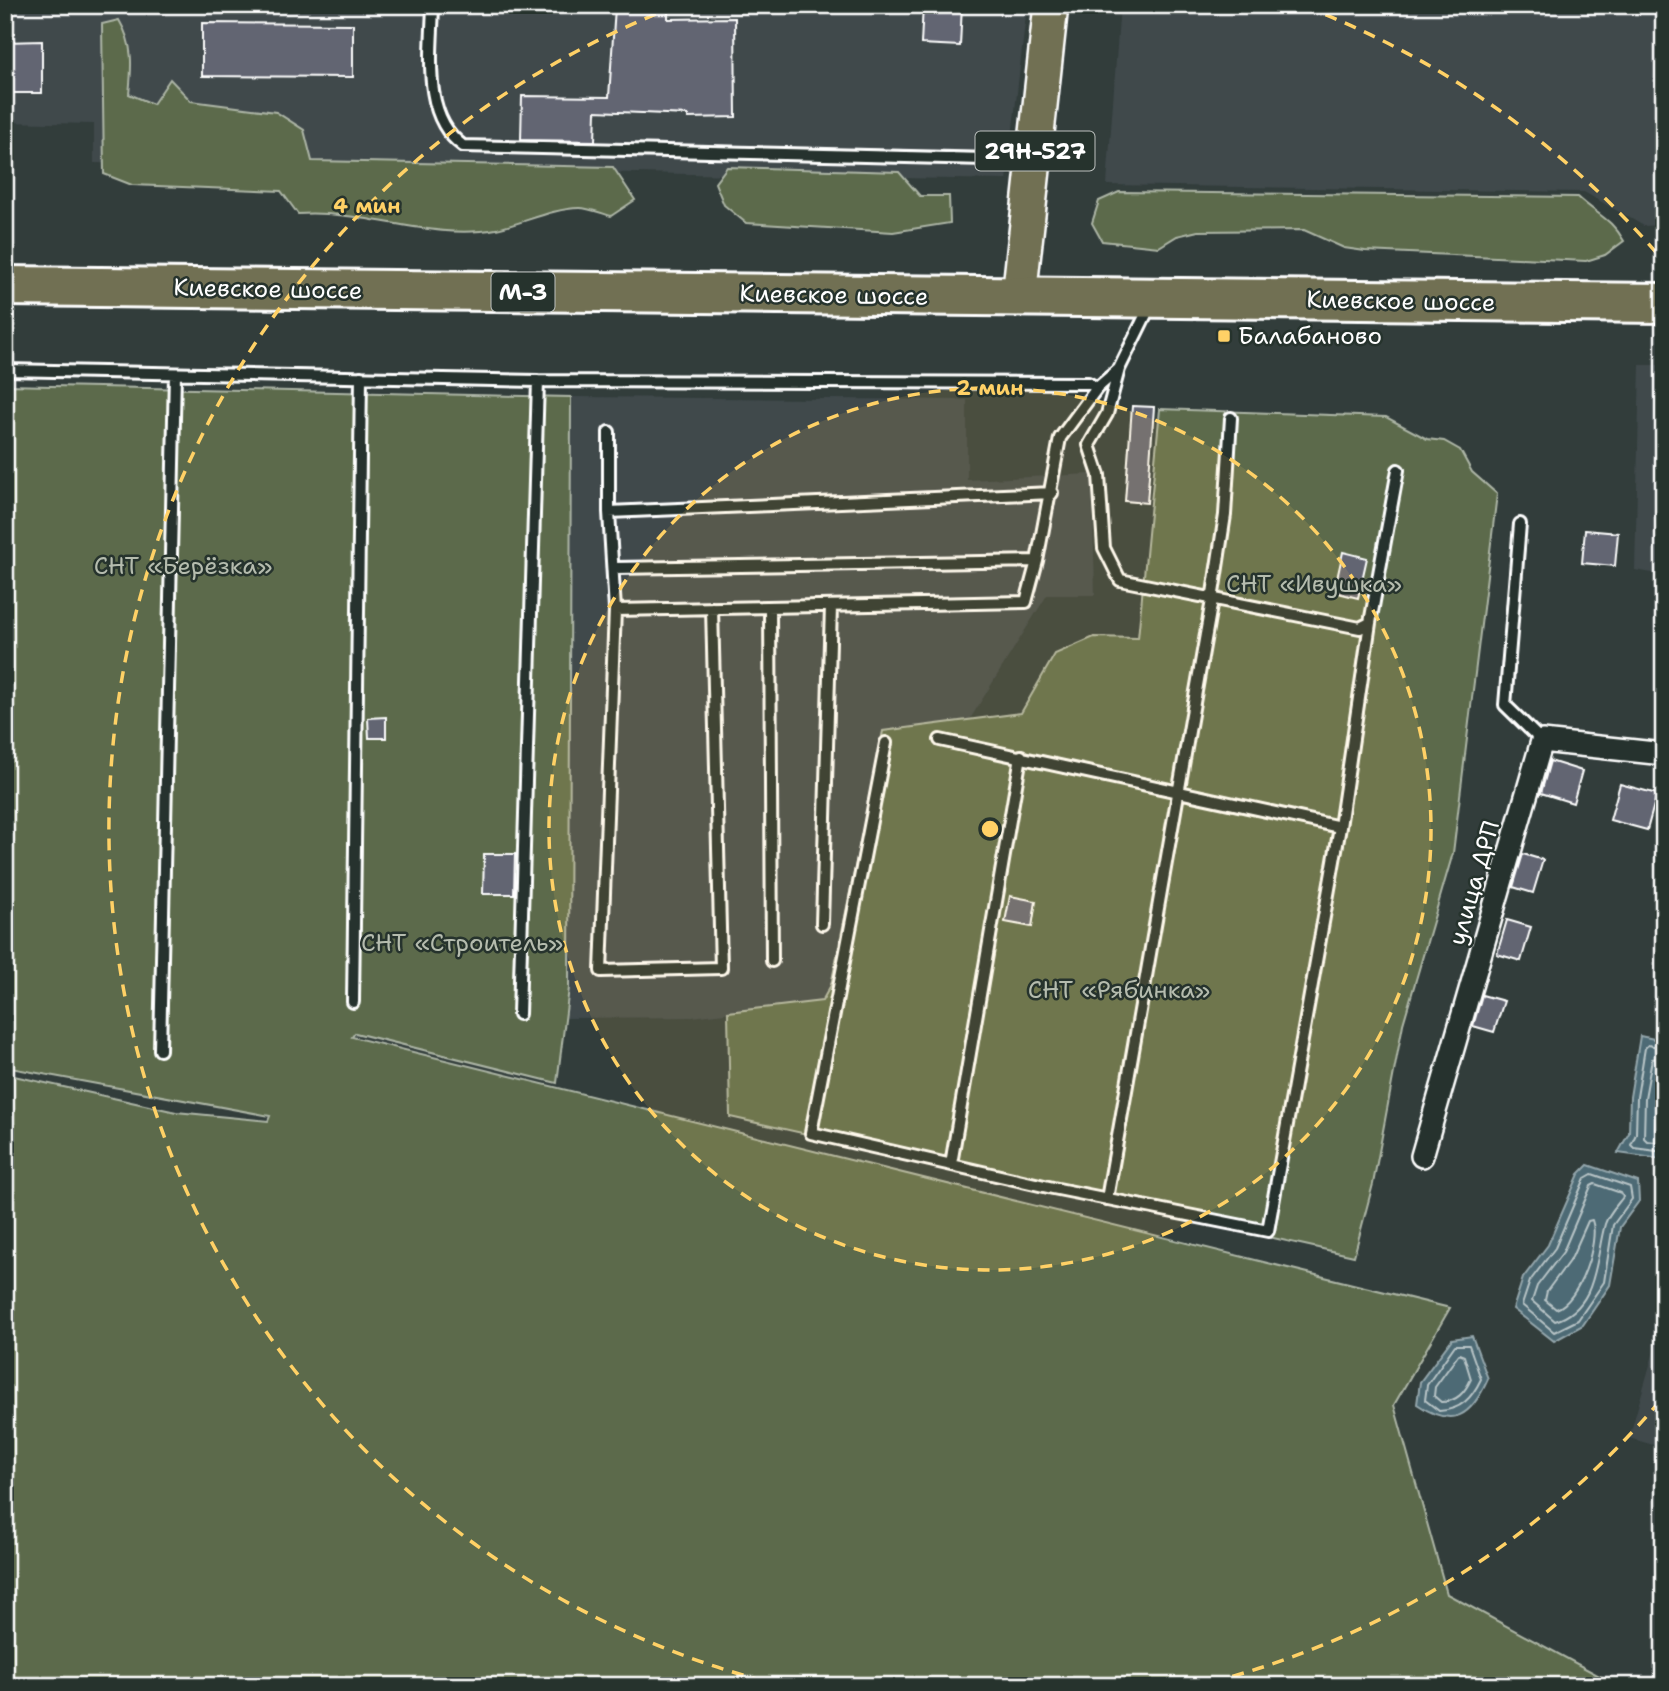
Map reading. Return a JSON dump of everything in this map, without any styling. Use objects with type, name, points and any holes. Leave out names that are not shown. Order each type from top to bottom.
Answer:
[{"type":"highway","name":"Киевское шоссе","points":[[5,286],[1664,303]]},
{"type":"main road","name":"29Н-527","points":[[1019,297],[1051,5]]},
{"type":"street","points":[[1542,741],[1664,754]]},
{"type":"street","name":"улица ДРП","points":[[1422,1156],[1542,741]]},
{"type":"lane","points":[[433,5],[431,89],[449,136],[463,146],[1034,160]]},
{"type":"lane","points":[[1153,298],[1119,369],[1107,414],[1089,445],[1099,475],[1104,548],[1120,580],[1360,628],[1370,623]]},
{"type":"lane","points":[[615,610],[1026,601],[1037,561],[1045,512],[1052,492],[1060,438],[1097,388],[1119,369]]},
{"type":"lane","points":[[5,370],[538,381],[1088,383],[1097,388]]},
{"type":"lane","points":[[160,1050],[175,374]]},
{"type":"lane","points":[[353,1002],[361,377]]},
{"type":"lane","points":[[519,1014],[538,381]]},
{"type":"lane","points":[[1107,1199],[1212,600],[1225,515],[1231,418]]},
{"type":"lane","points":[[609,432],[609,512],[615,610],[601,971],[721,968],[712,608]]},
{"type":"lane","points":[[886,743],[811,1133],[1107,1199],[1268,1231],[1340,827],[1370,623],[1398,470]]},
{"type":"lane","points":[[609,512],[1052,492]]},
{"type":"lane","points":[[1520,524],[1505,705],[1542,741]]},
{"type":"lane","points":[[614,568],[1037,561]]},
{"type":"lane","points":[[822,923],[831,606]]},
{"type":"lane","points":[[770,607],[772,961]]},
{"type":"lane","points":[[940,740],[1180,790],[1340,827]]},
{"type":"lane","points":[[951,1164],[1021,756]]},
{"type":"shaded area","points":[[5,5],[1027,5],[1007,180],[94,163],[94,124],[5,122]]},
{"type":"shaded area","points":[[1120,5],[1664,5],[1664,225],[1644,226],[1584,192],[1107,185]]},
{"type":"shaded area","points":[[1640,365],[1664,365],[1664,575],[1635,570]]},
{"type":"shaded area","points":[[571,397],[967,400],[967,480],[1092,474],[1095,595],[1047,595],[970,719],[883,732],[831,985],[822,1001],[692,1017],[564,1018],[569,988]]},
{"type":"shaded area","points":[[1664,1316],[1664,1448],[1629,1438]]},
{"type":"green space","points":[[119,20],[130,47],[129,94],[153,104],[170,79],[191,101],[276,112],[304,130],[312,161],[613,167],[635,200],[611,216],[587,209],[569,209],[496,229],[471,232],[421,228],[347,216],[298,214],[281,191],[132,185],[104,174],[102,24]]},
{"type":"green space","points":[[727,167],[899,172],[920,196],[949,196],[950,223],[893,232],[746,223],[724,205],[715,183]]},
{"type":"green space","points":[[1119,192],[1578,197],[1609,222],[1624,241],[1605,255],[1586,261],[1365,251],[1344,248],[1304,230],[1198,231],[1177,236],[1159,247],[1102,241],[1092,223],[1099,201]]},
{"type":"green space","points":[[5,385],[571,397],[569,988],[557,1083],[355,1033],[352,1037],[1450,1308],[1394,1405],[1447,1594],[1618,1686],[5,1686],[5,1074],[176,1112],[268,1121],[270,1116],[5,1067]]},
{"type":"green space","name":"СНТ «Рябинка»","points":[[1160,409],[1386,417],[1427,439],[1444,441],[1460,450],[1472,472],[1497,494],[1453,853],[1403,1024],[1373,1184],[1354,1256],[730,1117],[728,1012],[822,1001],[831,985],[883,731],[1021,713],[1055,654],[1094,637],[1138,638]]},
{"type":"water","points":[[1640,1036],[1664,1041],[1664,1152],[1661,1159],[1618,1153],[1629,1133],[1630,1097]]},
{"type":"water","points":[[1588,1165],[1638,1182],[1639,1201],[1620,1227],[1610,1285],[1583,1325],[1554,1341],[1513,1309],[1523,1278],[1548,1245],[1579,1174]]},
{"type":"water","points":[[1472,1336],[1488,1379],[1475,1402],[1460,1415],[1451,1417],[1430,1412],[1417,1404],[1420,1382],[1452,1339]]},
{"type":"building","points":[[923,5],[962,5],[960,46],[921,44]]},
{"type":"building","points":[[615,7],[668,11],[668,19],[735,18],[736,117],[688,118],[688,115],[596,111],[595,141],[521,140],[522,96],[609,97]]},
{"type":"building","points":[[202,23],[353,24],[353,77],[202,76]]},
{"type":"building","points":[[42,41],[42,93],[5,93],[5,42]]},
{"type":"building","points":[[1132,406],[1154,407],[1147,503],[1125,501]]},
{"type":"building","points":[[1585,530],[1618,533],[1615,566],[1582,563]]},
{"type":"building","points":[[1343,552],[1367,558],[1358,598],[1334,592]]},
{"type":"building","points":[[386,717],[386,738],[369,738],[368,718]]},
{"type":"building","points":[[1550,761],[1582,771],[1573,803],[1541,793]]},
{"type":"building","points":[[1620,784],[1657,794],[1647,830],[1610,820]]},
{"type":"building","points":[[484,854],[515,854],[514,894],[483,894]]},
{"type":"building","points":[[1523,854],[1543,860],[1533,893],[1513,887]]},
{"type":"building","points":[[1010,896],[1036,901],[1032,927],[1005,922]]},
{"type":"building","points":[[1507,920],[1531,927],[1521,961],[1497,954]]},
{"type":"building","points":[[1482,995],[1504,1001],[1494,1032],[1473,1026]]},
{"type":"place","name":"Балабаново","points":[[1224,336]]},
{"type":"park label","name":"СНТ «Берёзка»","points":[[183,566]]},
{"type":"park label","name":"СНТ «Ивушка»","points":[[1314,584]]},
{"type":"park label","name":"СНТ «Строитель»","points":[[462,943]]}]
